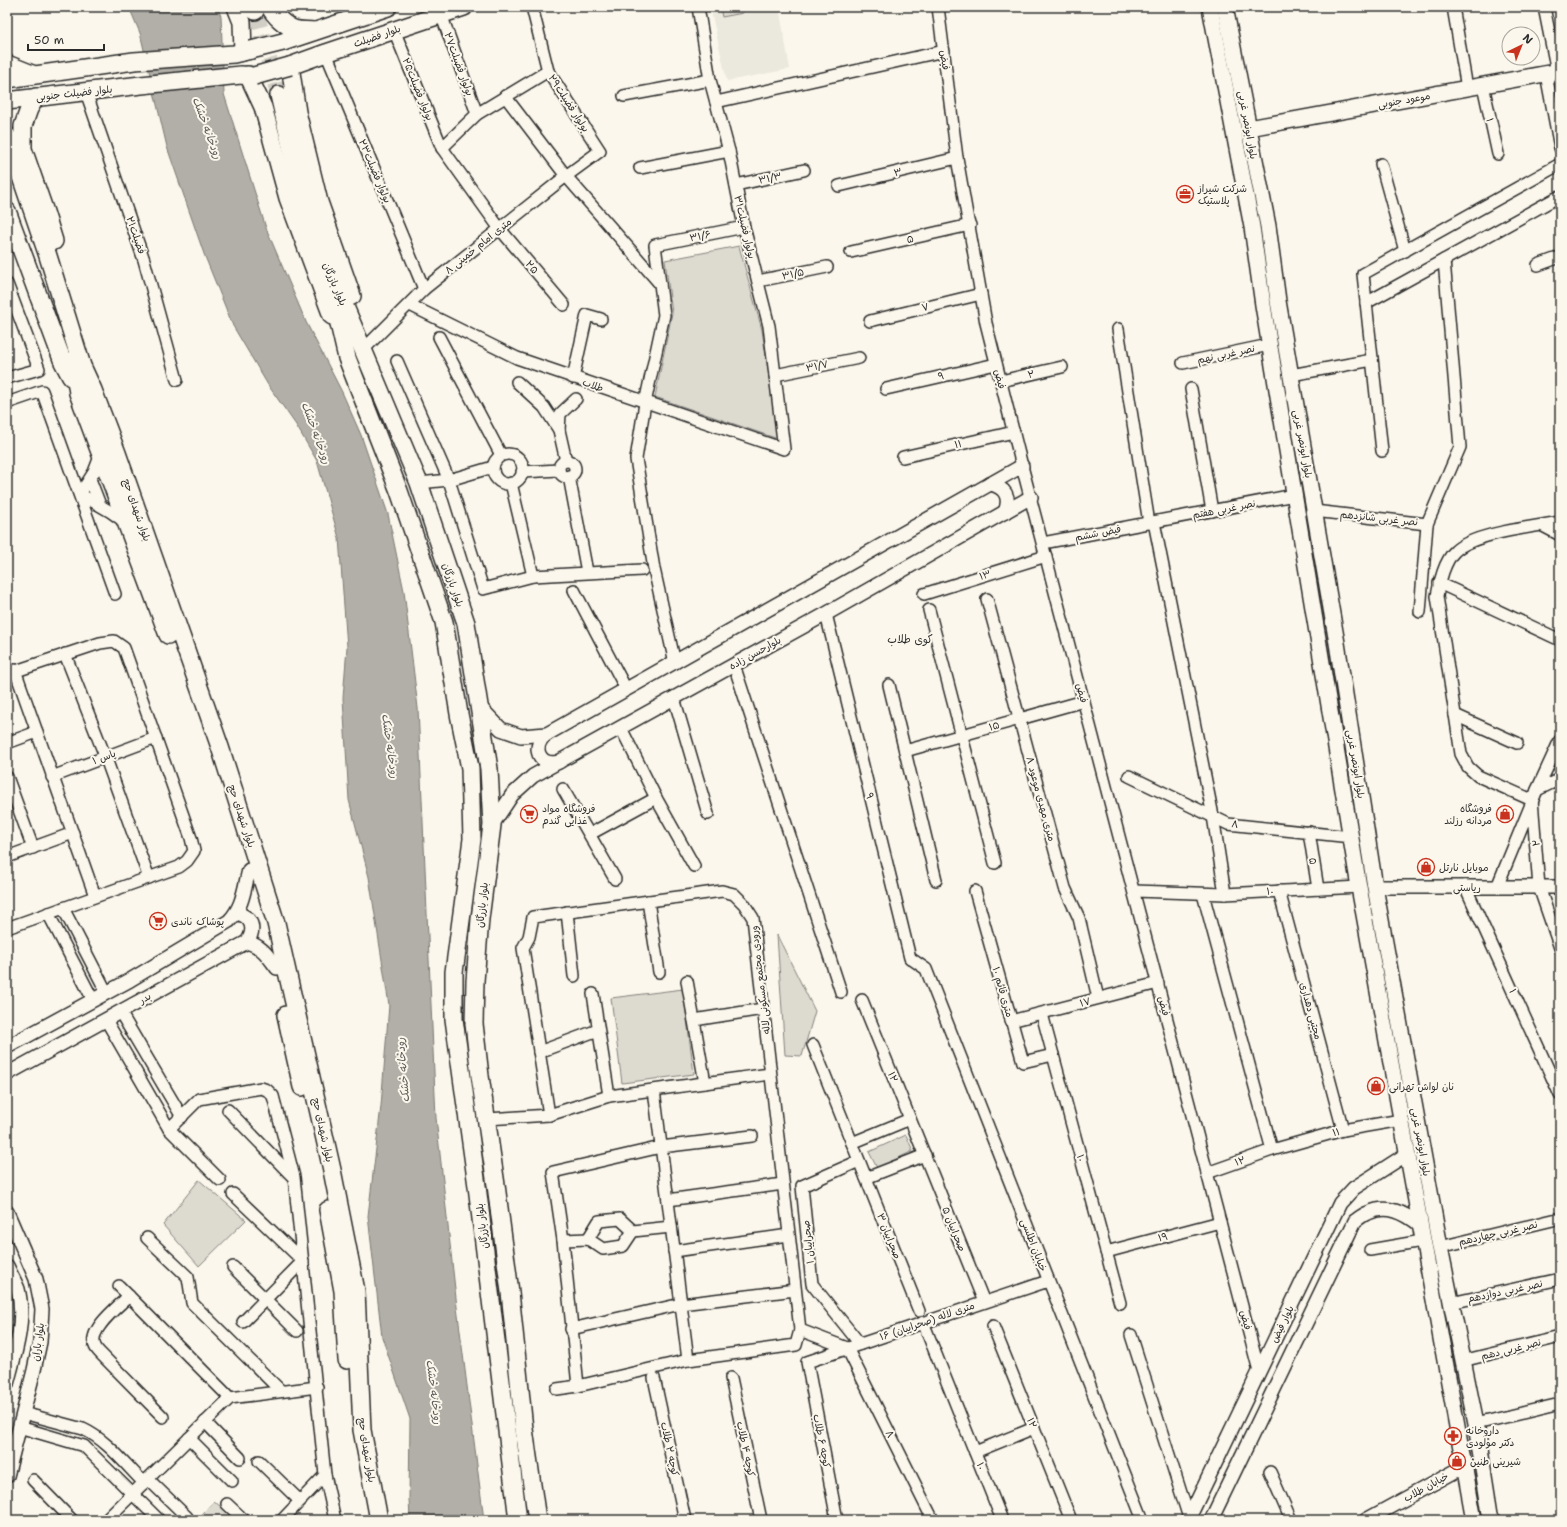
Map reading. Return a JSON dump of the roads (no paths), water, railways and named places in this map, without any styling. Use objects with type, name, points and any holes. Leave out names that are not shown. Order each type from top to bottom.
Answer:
[{"type":"main road","points":[[236,7],[242,22],[243,52]]},
{"type":"main road","points":[[7,79],[134,61],[243,52],[283,42],[388,7]]},
{"type":"main road","name":"بلوار فضیلت","points":[[248,76],[290,66],[464,7]]},
{"type":"main road","name":"بلوار ابونصر غربی","points":[[1210,7],[1252,227],[1269,345],[1359,887],[1422,1241],[1474,1520]]},
{"type":"main road","name":"بلوار ابونصر غربی","points":[[1225,7],[1268,226],[1278,301],[1337,643],[1375,887],[1440,1247],[1476,1424],[1492,1520]]},
{"type":"main road","points":[[259,8],[272,11],[285,24],[295,29],[316,31]]},
{"type":"main road","points":[[7,64],[34,75]]},
{"type":"main road","points":[[290,66],[297,112],[319,202],[357,312],[363,350]]},
{"type":"main road","name":"موعود جنوبی","points":[[1249,128],[1554,72]]},
{"type":"main road","points":[[248,76],[263,107],[288,198],[347,358]]},
{"type":"main road","name":"بلوار فضیلت جنوبی","points":[[7,101],[141,85],[248,76]]},
{"type":"main road","points":[[279,95],[305,205],[325,259]]},
{"type":"main road","points":[[36,97],[29,109],[23,126],[23,149],[46,212],[88,357],[86,391]]},
{"type":"main road","name":"بلوار شهدای حج","points":[[7,136],[48,256],[82,366],[86,391],[101,454],[188,688],[249,870],[277,968],[291,1041],[322,1175],[343,1292],[352,1431],[361,1485],[369,1520]]},
{"type":"main road","name":"بلوار شهدای حج","points":[[7,171],[73,361],[86,391],[117,453],[220,747],[276,923],[330,1162],[356,1291],[362,1430],[379,1520]]},
{"type":"main road","points":[[7,211],[63,362],[86,391]]},
{"type":"main road","name":"بلوار بازرگان","points":[[325,259],[419,483],[466,623],[489,769],[492,825],[480,920],[475,981],[474,1024],[510,1292],[524,1429],[537,1520]]},
{"type":"main road","name":"بلوار بازرگان","points":[[325,259],[347,358],[399,491],[444,622],[459,714],[470,768],[472,839],[454,972],[454,1019],[478,1186],[518,1520]]},
{"type":"main road","points":[[1319,645],[1337,643]]},
{"type":"main road","points":[[490,1289],[510,1292]]},
{"type":"street","name":"بولوار فضیلت۲۹","points":[[532,7],[548,71],[600,151]]},
{"type":"street","name":"بولوار فضیلت۳۱","points":[[698,7],[710,80],[729,152],[744,227],[769,326],[784,449]]},
{"type":"street","name":"فیض","points":[[938,7],[957,158],[970,225],[986,323],[1022,466],[1259,1371]]},
{"type":"street","points":[[1453,7],[1467,88]]},
{"type":"street","points":[[1544,7],[1554,72],[1560,148]]},
{"type":"street","name":"بولوار فضیلت۲۷","points":[[441,14],[477,114]]},
{"type":"street","name":"بولوار فضیلت۲۵","points":[[394,30],[442,148],[500,229]]},
{"type":"street","points":[[716,102],[944,52]]},
{"type":"street","name":"بولوار فضیلت۲۳","points":[[326,53],[424,289]]},
{"type":"street","points":[[442,148],[477,114],[548,71]]},
{"type":"street","points":[[624,96],[710,80]]},
{"type":"street","name":"۱","points":[[1483,85],[1498,154]]},
{"type":"street","name":"فضیلت۲۱","points":[[86,92],[144,260],[177,380]]},
{"type":"street","points":[[505,96],[566,176],[660,284],[664,315],[645,403],[636,459],[654,569],[675,663]]},
{"type":"street","name":"۸ متری امام خمینی","points":[[363,350],[410,305],[424,289],[566,176],[600,151]]},
{"type":"street","points":[[640,168],[729,152]]},
{"type":"street","name":"۳","points":[[839,186],[957,158]]},
{"type":"street","points":[[1381,164],[1405,251]]},
{"type":"street","points":[[1382,451],[1363,274],[1560,164]]},
{"type":"street","name":"۳۱/۳","points":[[736,185],[804,170]]},
{"type":"street","points":[[1366,303],[1560,196]]},
{"type":"street","name":"۵","points":[[851,252],[970,225]]},
{"type":"street","name":"۳۱/۶","points":[[660,284],[655,245],[744,227]]},
{"type":"street","name":"۲۵","points":[[500,229],[564,305]]},
{"type":"street","points":[[1538,265],[1560,257]]},
{"type":"street","points":[[1428,524],[1460,447],[1444,260]]},
{"type":"street","name":"۳۱/۵","points":[[758,281],[827,267]]},
{"type":"street","points":[[7,284],[39,369],[7,378]]},
{"type":"street","name":"۷","points":[[870,321],[981,294]]},
{"type":"street","name":"طلاب","points":[[410,305],[517,358],[645,403],[784,449]]},
{"type":"street","points":[[573,378],[587,315],[601,319]]},
{"type":"street","points":[[1118,329],[1151,523],[1213,816],[1225,894]]},
{"type":"street","points":[[439,337],[501,455]]},
{"type":"street","name":"نصر غربی نهم","points":[[1183,363],[1269,345]]},
{"type":"street","name":"۳۱/۷","points":[[775,375],[859,358]]},
{"type":"street","points":[[1291,375],[1372,360]]},
{"type":"street","points":[[397,361],[449,480],[483,588],[533,576],[642,570]]},
{"type":"street","name":"۹","points":[[886,389],[996,364]]},
{"type":"street","name":"۲","points":[[1001,381],[1062,367]]},
{"type":"street","points":[[517,382],[544,407],[559,430]]},
{"type":"street","points":[[1191,389],[1212,511]]},
{"type":"street","points":[[7,403],[42,391],[115,594]]},
{"type":"street","points":[[576,399],[560,414],[559,430],[565,469],[585,556],[587,572]]},
{"type":"street","points":[[544,407],[560,414]]},
{"type":"street","name":"۱۱","points":[[902,457],[1014,432]]},
{"type":"street","points":[[80,494],[90,479],[101,454]]},
{"type":"street","points":[[511,454],[521,463],[522,472],[518,479],[512,483],[498,480],[495,476],[493,467],[501,455],[511,454]]},
{"type":"street","points":[[560,762],[554,764],[542,759],[538,748],[542,737],[1022,466]]},
{"type":"street","points":[[419,483],[449,480],[493,467]]},
{"type":"street","points":[[522,472],[565,469]]},
{"type":"street","points":[[90,479],[100,505]]},
{"type":"street","points":[[512,483],[533,576]]},
{"type":"street","points":[[990,484],[998,486],[1004,490],[1008,505],[1005,512]]},
{"type":"street","points":[[80,494],[111,512],[127,524]]},
{"type":"street","name":"نصر غربی هفتم","points":[[1151,523],[1294,495]]},
{"type":"street","name":"بلوارحسن زاده","points":[[492,825],[512,795],[533,776],[826,614],[1031,497]]},
{"type":"street","name":"نصر غربی شانزدهم","points":[[1314,511],[1428,524],[1420,612]]},
{"type":"street","points":[[1532,800],[1478,776],[1468,767],[1461,754],[1437,596],[1439,583],[1444,569],[1454,551],[1473,540],[1560,522]]},
{"type":"street","name":"فیض ششم","points":[[1043,543],[1151,523]]},
{"type":"street","points":[[1543,526],[1560,535]]},
{"type":"street","points":[[585,556],[600,572]]},
{"type":"street","name":"۱۳","points":[[924,594],[1046,556]]},
{"type":"street","points":[[1439,583],[1560,640]]},
{"type":"street","points":[[574,590],[626,689]]},
{"type":"street","name":"۸ متری مهدی موعود","points":[[987,599],[1065,888],[1079,918],[1098,998]]},
{"type":"street","points":[[929,610],[995,863]]},
{"type":"street","name":"۹","points":[[826,614],[910,958],[926,969]]},
{"type":"street","points":[[7,928],[179,867],[188,861],[194,851],[191,838],[124,648],[114,641],[100,643],[11,672],[37,732],[95,896]]},
{"type":"street","points":[[65,654],[105,756],[149,878]]},
{"type":"street","points":[[734,665],[841,992]]},
{"type":"street","points":[[889,685],[936,880]]},
{"type":"street","points":[[674,698],[708,814]]},
{"type":"street","name":"۱۵","points":[[904,752],[1084,701]]},
{"type":"street","points":[[478,706],[501,729],[521,736],[547,734]]},
{"type":"street","points":[[1455,716],[1517,743]]},
{"type":"street","points":[[621,728],[656,798],[694,866]]},
{"type":"street","points":[[7,743],[37,732]]},
{"type":"street","name":"یاس ۱","points":[[52,777],[156,738]]},
{"type":"street","points":[[1497,886],[1532,800],[1560,740]]},
{"type":"street","name":"۸","points":[[1129,776],[1228,824],[1351,837]]},
{"type":"street","points":[[7,777],[10,794],[33,848]]},
{"type":"street","points":[[1537,790],[1560,779]]},
{"type":"street","points":[[563,789],[615,879]]},
{"type":"street","points":[[590,834],[656,798]]},
{"type":"street","name":"۲","points":[[1532,800],[1539,887]]},
{"type":"street","name":"۵","points":[[1309,832],[1318,889]]},
{"type":"street","points":[[7,857],[73,834]]},
{"type":"street","points":[[7,1047],[107,993],[228,921],[237,913],[249,870]]},
{"type":"street","name":"۱","points":[[1465,886],[1560,1095]]},
{"type":"street","name":"۱۰","points":[[1134,890],[1225,894],[1359,887]]},
{"type":"street","name":"ریاستی","points":[[1375,887],[1560,887]]},
{"type":"street","points":[[1539,887],[1560,948]]},
{"type":"street","name":"ورودی مجتمع مسکونی لاله","points":[[549,1115],[523,948],[529,937],[533,917],[722,891],[734,894],[744,904],[753,918],[800,1330]]},
{"type":"street","name":"۱۰ متری قائم","points":[[975,891],[1023,1062],[1053,1055]]},
{"type":"street","name":"مجتبی دهداری","points":[[1279,891],[1343,1130]]},
{"type":"street","points":[[1203,894],[1272,1150]]},
{"type":"street","points":[[648,901],[659,972]]},
{"type":"street","points":[[63,908],[107,993]]},
{"type":"street","points":[[566,912],[574,976]]},
{"type":"street","points":[[48,913],[93,1000]]},
{"type":"street","points":[[237,913],[244,915],[250,920],[253,928],[252,936],[247,942],[257,945],[265,952],[277,968]]},
{"type":"street","name":"بدر","points":[[7,1074],[247,942]]},
{"type":"street","points":[[74,964],[89,958]]},
{"type":"street","name":"خيابان اطلسى","points":[[926,969],[1143,1520]]},
{"type":"street","points":[[687,981],[705,1083]]},
{"type":"street","name":"۱۷","points":[[1012,1022],[1158,983]]},
{"type":"street","points":[[593,994],[609,1096]]},
{"type":"street","name":"۱۲","points":[[862,1000],[925,1155]]},
{"type":"street","points":[[694,1020],[763,1009]]},
{"type":"street","points":[[120,1012],[182,1117]]},
{"type":"street","name":"۱۰","points":[[1042,1014],[1120,1303]]},
{"type":"street","points":[[106,1020],[169,1129],[220,1180]]},
{"type":"street","points":[[539,1052],[598,1030]]},
{"type":"street","points":[[116,1038],[131,1031]]},
{"type":"street","points":[[813,1045],[859,1161]]},
{"type":"street","points":[[486,1119],[549,1115],[609,1096],[770,1074]]},
{"type":"street","points":[[169,1129],[199,1099],[261,1088],[267,1090],[273,1096],[294,1177],[325,1475],[335,1520]]},
{"type":"street","points":[[654,1090],[688,1360]]},
{"type":"street","points":[[228,1110],[294,1177]]},
{"type":"street","points":[[852,1143],[910,1119]]},
{"type":"street","name":"۱۱","points":[[1272,1150],[1343,1130],[1401,1120]]},
{"type":"street","points":[[578,1386],[563,1240],[553,1172],[661,1147],[752,1136]]},
{"type":"street","name":"۱۲","points":[[1207,1173],[1272,1150]]},
{"type":"street","name":"بلوار فیض","points":[[1188,1519],[1340,1203],[1354,1188],[1407,1154]]},
{"type":"street","points":[[866,1178],[925,1155]]},
{"type":"street","name":"۵ صحراییان","points":[[925,1155],[984,1302]]},
{"type":"street","name":"صحراییان ۳","points":[[859,1161],[919,1312]]},
{"type":"street","name":"صحراییان ۱","points":[[859,1161],[802,1186],[812,1284],[860,1344]]},
{"type":"street","points":[[668,1200],[783,1184]]},
{"type":"street","points":[[233,1194],[303,1261]]},
{"type":"street","name":"بلوار فیض","points":[[1210,1520],[1355,1221],[1369,1212],[1388,1209],[1406,1214],[1420,1225]]},
{"type":"street","name":"بلوار باران","points":[[7,1212],[36,1279],[42,1309],[40,1342],[7,1476]]},
{"type":"street","points":[[588,1239],[599,1221],[620,1219],[633,1231],[671,1227]]},
{"type":"street","name":"نصر غربی چهاردهم","points":[[1440,1247],[1557,1219]]},
{"type":"street","name":"۱۹","points":[[1106,1252],[1220,1222]]},
{"type":"street","points":[[563,1240],[588,1239],[603,1249],[623,1246],[633,1231]]},
{"type":"street","points":[[674,1250],[789,1235]]},
{"type":"street","points":[[147,1238],[188,1277],[192,1303],[281,1391]]},
{"type":"street","points":[[1370,1250],[1422,1241]]},
{"type":"street","points":[[243,1322],[303,1261]]},
{"type":"street","name":"بلوار باران","points":[[7,1266],[18,1288],[21,1313],[19,1336],[10,1358],[7,1384]]},
{"type":"street","points":[[233,1267],[266,1298],[297,1331]]},
{"type":"street","name":"نصر غربی دوازدهم","points":[[1451,1304],[1560,1279]]},
{"type":"street","name":"۱۶ متری لاله (صحراییان)","points":[[807,1362],[1048,1281]]},
{"type":"street","points":[[119,1286],[230,1398]]},
{"type":"street","points":[[1299,1288],[1318,1298]]},
{"type":"street","points":[[571,1329],[681,1304],[795,1290]]},
{"type":"street","points":[[129,1296],[99,1326],[94,1334],[94,1345],[101,1354],[163,1416]]},
{"type":"street","name":"۱۰","points":[[923,1322],[1002,1520]]},
{"type":"street","name":"۱۲","points":[[993,1326],[1071,1520]]},
{"type":"street","points":[[557,1389],[578,1386],[688,1360],[796,1344],[800,1330],[847,1348]]},
{"type":"street","points":[[1130,1335],[1188,1519]]},
{"type":"street","name":"نصر غربی دهم","points":[[1462,1361],[1560,1337]]},
{"type":"street","name":"۸","points":[[847,1348],[933,1520]]},
{"type":"street","name":"کوچه ۶ طلاب","points":[[807,1362],[837,1520]]},
{"type":"street","name":"کوچه ۲ طلاب","points":[[654,1378],[685,1520]]},
{"type":"street","name":"کوچه ۴ طلاب","points":[[731,1378],[761,1520]]},
{"type":"street","points":[[106,1520],[230,1398],[317,1387]]},
{"type":"street","points":[[1476,1424],[1560,1404]]},
{"type":"street","points":[[23,1413],[83,1429],[92,1433],[187,1517]]},
{"type":"street","points":[[205,1422],[240,1458]]},
{"type":"street","points":[[19,1427],[84,1446],[159,1520]]},
{"type":"street","points":[[975,1452],[1034,1428]]},
{"type":"street","points":[[189,1438],[232,1481]]},
{"type":"street","points":[[259,1461],[300,1502]]},
{"type":"street","name":"خیابان طلاب","points":[[1366,1520],[1385,1515],[1465,1466]]},
{"type":"street","points":[[1270,1472],[1291,1520]]},
{"type":"street","points":[[282,1520],[325,1475]]},
{"type":"street","points":[[33,1480],[72,1520]]},
{"type":"street","points":[[227,1504],[244,1520]]},
{"type":"water","name":"رودخانه خشک","points":[[129,7],[217,7],[221,16],[224,94],[266,228],[306,322],[342,392],[361,435],[388,514],[404,591],[418,708],[436,1118],[457,1307],[484,1520],[410,1520],[410,1419],[382,1337],[368,1216],[381,1106],[389,1005],[369,877],[349,800],[343,698],[347,647],[339,538],[317,461],[296,425],[268,385],[233,326],[204,254],[167,147],[140,33]]},
{"type":"tunnel","points":[[255,11],[279,95]]},
{"type":"place","name":"شرکت شیراز پلاستیک","points":[[1185,194]]},
{"type":"place","name":"فروشگاه مواد غذایی گندم","points":[[529,814]]},
{"type":"place","name":"فروشگاه مردانه رزلند","points":[[1505,814]]},
{"type":"place","name":"موبایل نارتل","points":[[1426,867]]},
{"type":"place","name":"پوشاک ناندی","points":[[158,921]]},
{"type":"place","name":"نان لواش تهرانی","points":[[1376,1086]]},
{"type":"place","name":"داروخانه دکتر مولودی","points":[[1453,1436]]},
{"type":"place","name":"شیرینی طنین","points":[[1457,1461]]},
{"type":"district","name":"کوی طلاب","points":[[910,639]]}]
